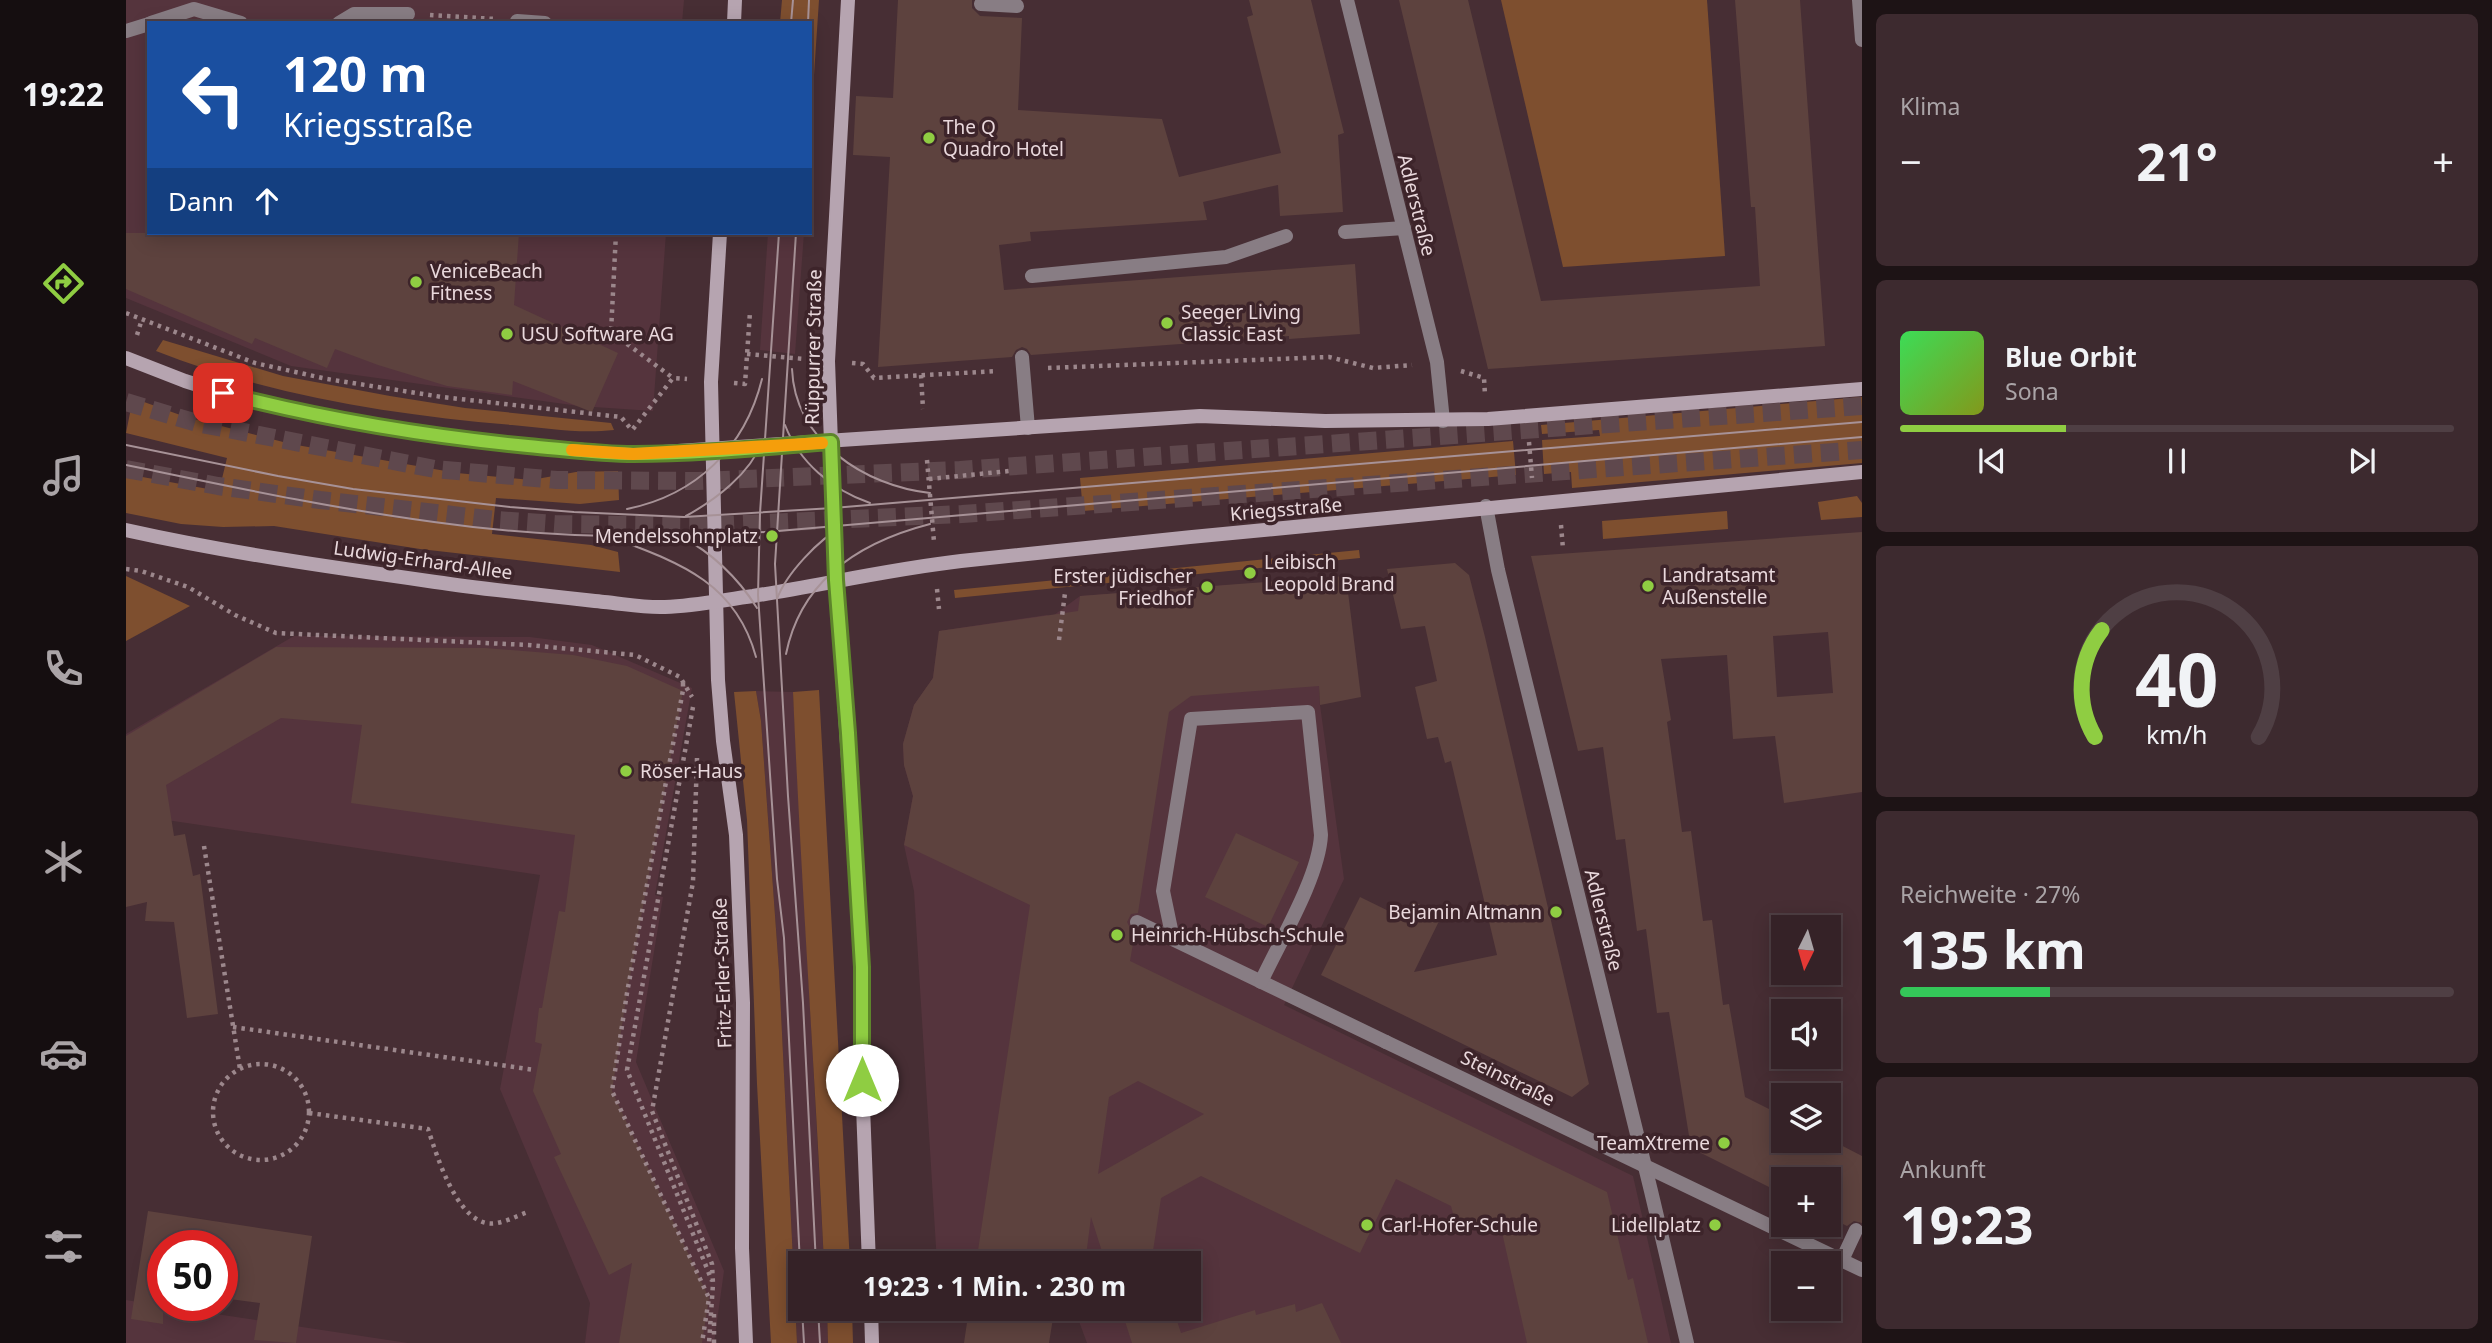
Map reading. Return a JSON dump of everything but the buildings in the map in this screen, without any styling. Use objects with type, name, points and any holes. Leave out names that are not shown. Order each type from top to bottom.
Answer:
[{"type":"main road","points":[[734,21],[736,0]]},
{"type":"main road","name":"Rüppurrer Straße","points":[[831,442],[828,361],[849,0]]},
{"type":"main road","points":[[716,603],[711,382],[720,235]]},
{"type":"main road","points":[[127,359],[185,381],[244,398],[389,428],[486,442],[633,454],[1200,416],[1325,421],[1444,421],[1862,389]]},
{"type":"main road","points":[[831,442],[836,580],[862,967],[862,1080],[869,1251]]},
{"type":"main road","name":"Kriegsstraße","points":[[716,603],[935,564],[1486,506],[1862,472]]},
{"type":"main road","name":"Ludwig-Erhard-Allee","points":[[126,530],[244,553],[508,592],[635,606],[716,603]]},
{"type":"main road","name":"Fritz-Erler-Straße","points":[[716,603],[718,680],[736,835],[743,1003],[742,1248],[746,1343]]},
{"type":"main road","points":[[871,1321],[872,1343]]},
{"type":"street","name":"Adlerstraße","points":[[1347,0],[1437,362],[1444,421]]},
{"type":"street","points":[[1859,0],[1862,40]]},
{"type":"street","points":[[981,4],[1017,6]]},
{"type":"street","points":[[156,21],[194,9],[234,21]]},
{"type":"street","points":[[342,21],[354,14],[408,14]]},
{"type":"street","points":[[126,31],[147,24]]},
{"type":"street","points":[[1345,232],[1404,228]]},
{"type":"street","points":[[1032,276],[1226,257],[1286,236]]},
{"type":"street","points":[[1022,363],[1028,428]]},
{"type":"street","name":"Adlerstraße","points":[[1486,506],[1498,570],[1686,1343]]},
{"type":"street","points":[[1173,939],[1163,891],[1191,719],[1308,712],[1320,847],[1313,871],[1261,982]]},
{"type":"street","name":"Steinstraße","points":[[1137,922],[1862,1270]]},
{"type":"street","points":[[1842,1260],[1856,1230]]},
{"type":"path","points":[[437,16],[488,19]]},
{"type":"path","points":[[616,235],[611,332],[673,378],[711,382]]},
{"type":"path","points":[[750,312],[747,355],[804,359]]},
{"type":"path","points":[[126,313],[267,366],[327,379],[442,397],[621,417],[633,430],[673,378]]},
{"type":"path","points":[[828,361],[863,364],[874,378],[1022,363],[1329,357],[1373,368],[1437,362]]},
{"type":"path","points":[[920,375],[939,610]]},
{"type":"path","points":[[1528,433],[1532,482]]},
{"type":"path","points":[[929,479],[1009,471]]},
{"type":"path","points":[[1559,500],[1563,549]]},
{"type":"path","points":[[126,569],[141,571],[188,587],[234,615],[276,633],[528,645],[635,656],[680,677],[690,690],[694,702],[697,729]]},
{"type":"path","points":[[1059,640],[1065,593]]},
{"type":"path","points":[[683,682],[612,1091],[709,1298],[702,1343]]},
{"type":"path","points":[[694,702],[627,1070],[713,1284]]},
{"type":"path","points":[[697,755],[693,882],[652,1111],[712,1264],[712,1343]]},
{"type":"path","points":[[204,846],[240,1069]]},
{"type":"path","points":[[233,1027],[535,1070]]},
{"type":"path","points":[[254,1064],[270,1064],[286,1070],[299,1081],[307,1097],[309,1113],[306,1130],[297,1144],[283,1154],[267,1160],[251,1158],[235,1152],[219,1134],[213,1110],[216,1094],[225,1080],[240,1069],[254,1064]]},
{"type":"path","points":[[309,1113],[428,1129],[445,1177],[463,1208],[485,1223],[500,1222],[527,1212]]},
{"type":"shaded area","points":[[126,0],[684,0],[682,21],[147,21],[147,235],[666,235],[653,411],[579,406],[291,366],[126,298]]},
{"type":"shaded area","points":[[782,0],[819,0],[812,105],[812,21],[780,21]]},
{"type":"shaded area","points":[[1501,0],[1707,0],[1725,256],[1563,267]]},
{"type":"shaded area","points":[[768,235],[804,235],[795,354],[760,350]]},
{"type":"shaded area","points":[[163,340],[283,376],[465,408],[611,423],[614,430],[576,431],[467,421],[331,401],[242,380],[156,351]]},
{"type":"shaded area","points":[[1862,397],[1862,463],[1572,488],[1571,472],[1544,474],[1542,440],[1600,436],[1599,430],[1542,434],[1541,425]]},
{"type":"shaded area","points":[[133,398],[183,416],[291,444],[457,473],[531,480],[576,472],[618,471],[619,500],[580,504],[496,498],[492,534],[591,545],[618,552],[620,572],[420,549],[274,526],[181,524],[126,513],[126,474],[219,491],[227,458],[126,433]]},
{"type":"shaded area","points":[[1513,441],[1516,475],[1083,511],[1080,478]]},
{"type":"shaded area","points":[[1857,496],[1862,503],[1862,517],[1821,520],[1818,502]]},
{"type":"shaded area","points":[[1727,511],[1728,529],[1603,539],[1602,521]]},
{"type":"shaded area","points":[[1359,550],[1360,558],[955,598],[954,590]]},
{"type":"shaded area","points":[[126,576],[190,606],[126,641]]},
{"type":"shaded area","name":"Heinrich-Hübsch-Schule","points":[[1313,579],[1320,705],[1344,879],[1284,1005],[1633,1176],[1671,1343],[1087,1343],[1079,1321],[1201,1321],[1201,1251],[936,1251],[914,891],[904,845],[913,796],[904,765],[903,744],[914,705],[933,678],[939,631],[1047,615],[1050,618],[1080,596]]},
{"type":"shaded area","points":[[294,636],[530,637],[592,645],[692,688],[655,895],[663,897],[636,1062],[724,1271],[714,1343],[585,1343],[590,1303],[500,1089],[540,875],[126,814],[126,734]]},
{"type":"shaded area","points":[[819,690],[849,1251],[823,1251],[793,692]]},
{"type":"shaded area","points":[[756,691],[793,692],[823,1251],[793,1251],[779,971],[761,721]]},
{"type":"shaded area","points":[[756,691],[761,721],[779,971],[793,1251],[788,1251],[788,1321],[796,1321],[797,1343],[771,1343],[757,1084],[747,820],[734,692]]},
{"type":"shaded area","points":[[126,1300],[147,1303],[147,1321],[238,1321],[238,1317],[408,1343],[126,1343]]},
{"type":"shaded area","points":[[796,1321],[827,1321],[828,1343],[797,1343]]},
{"type":"shaded area","points":[[827,1321],[852,1321],[853,1343],[828,1343]]},
{"type":"tunnel","points":[[126,402],[197,423],[435,469],[557,480],[698,481],[960,470],[1862,406]]},
{"type":"tunnel","points":[[126,469],[218,486],[497,520],[555,524],[699,526],[962,514],[1862,450]]},
{"type":"tram line","points":[[791,21],[793,0]]},
{"type":"tram line","points":[[808,21],[809,0]]},
{"type":"tram line","points":[[779,235],[760,513],[758,595],[777,879],[784,938],[799,1251]]},
{"type":"tram line","points":[[796,235],[775,564],[803,1003],[815,1251]]},
{"type":"tram line","points":[[792,369],[796,395],[806,418],[820,438],[838,455],[881,481],[930,493]]},
{"type":"tram line","points":[[627,509],[675,492],[714,465],[743,426],[762,379]]},
{"type":"tram line","points":[[126,445],[353,489],[510,507],[684,517],[833,508],[1862,422]]},
{"type":"tram line","points":[[785,425],[799,451],[818,473],[843,491],[870,503]]},
{"type":"tram line","points":[[126,465],[318,503],[476,527],[605,536],[692,536],[778,531],[1862,437]]},
{"type":"tram line","points":[[686,516],[730,485],[749,465],[762,442]]},
{"type":"tram line","points":[[786,654],[805,605],[837,568],[880,542],[930,524]]},
{"type":"tram line","points":[[777,599],[781,589],[804,558],[842,527]]},
{"type":"tram line","points":[[679,535],[723,566],[757,608]]},
{"type":"tram line","points":[[616,539],[683,567],[720,593],[747,632],[756,657]]},
{"type":"tram line","points":[[803,1321],[804,1343]]},
{"type":"tram line","points":[[819,1321],[820,1343]]},
{"type":"slow traffic","points":[[572,450],[633,454],[822,443]]},
{"type":"place","name":"The Q Quadro Hotel","points":[[929,138]]},
{"type":"place","name":"VeniceBeach Fitness","points":[[416,282]]},
{"type":"place","name":"Seeger Living Classic East","points":[[1167,323]]},
{"type":"place","name":"USU Software AG","points":[[507,334]]},
{"type":"place","name":"Mendelssohnplatz","points":[[772,536]]},
{"type":"place","name":"Leibisch Leopold Brand","points":[[1250,573]]},
{"type":"place","name":"Landratsamt Außenstelle","points":[[1648,586]]},
{"type":"place","name":"Erster jüdischer Friedhof","points":[[1207,587]]},
{"type":"place","name":"Röser-Haus","points":[[626,771]]},
{"type":"place","name":"Bejamin Altmann","points":[[1556,912]]},
{"type":"place","name":"Heinrich-Hübsch-Schule","points":[[1117,935]]},
{"type":"place","name":"TeamXtreme","points":[[1724,1143]]},
{"type":"place","name":"Carl-Hofer-Schule","points":[[1367,1225]]},
{"type":"place","name":"Lidellplatz","points":[[1715,1225]]},
{"type":"route","points":[[223,393],[389,428],[486,442],[578,450],[633,454],[831,442],[836,580],[862,967],[862,1080]]}]
